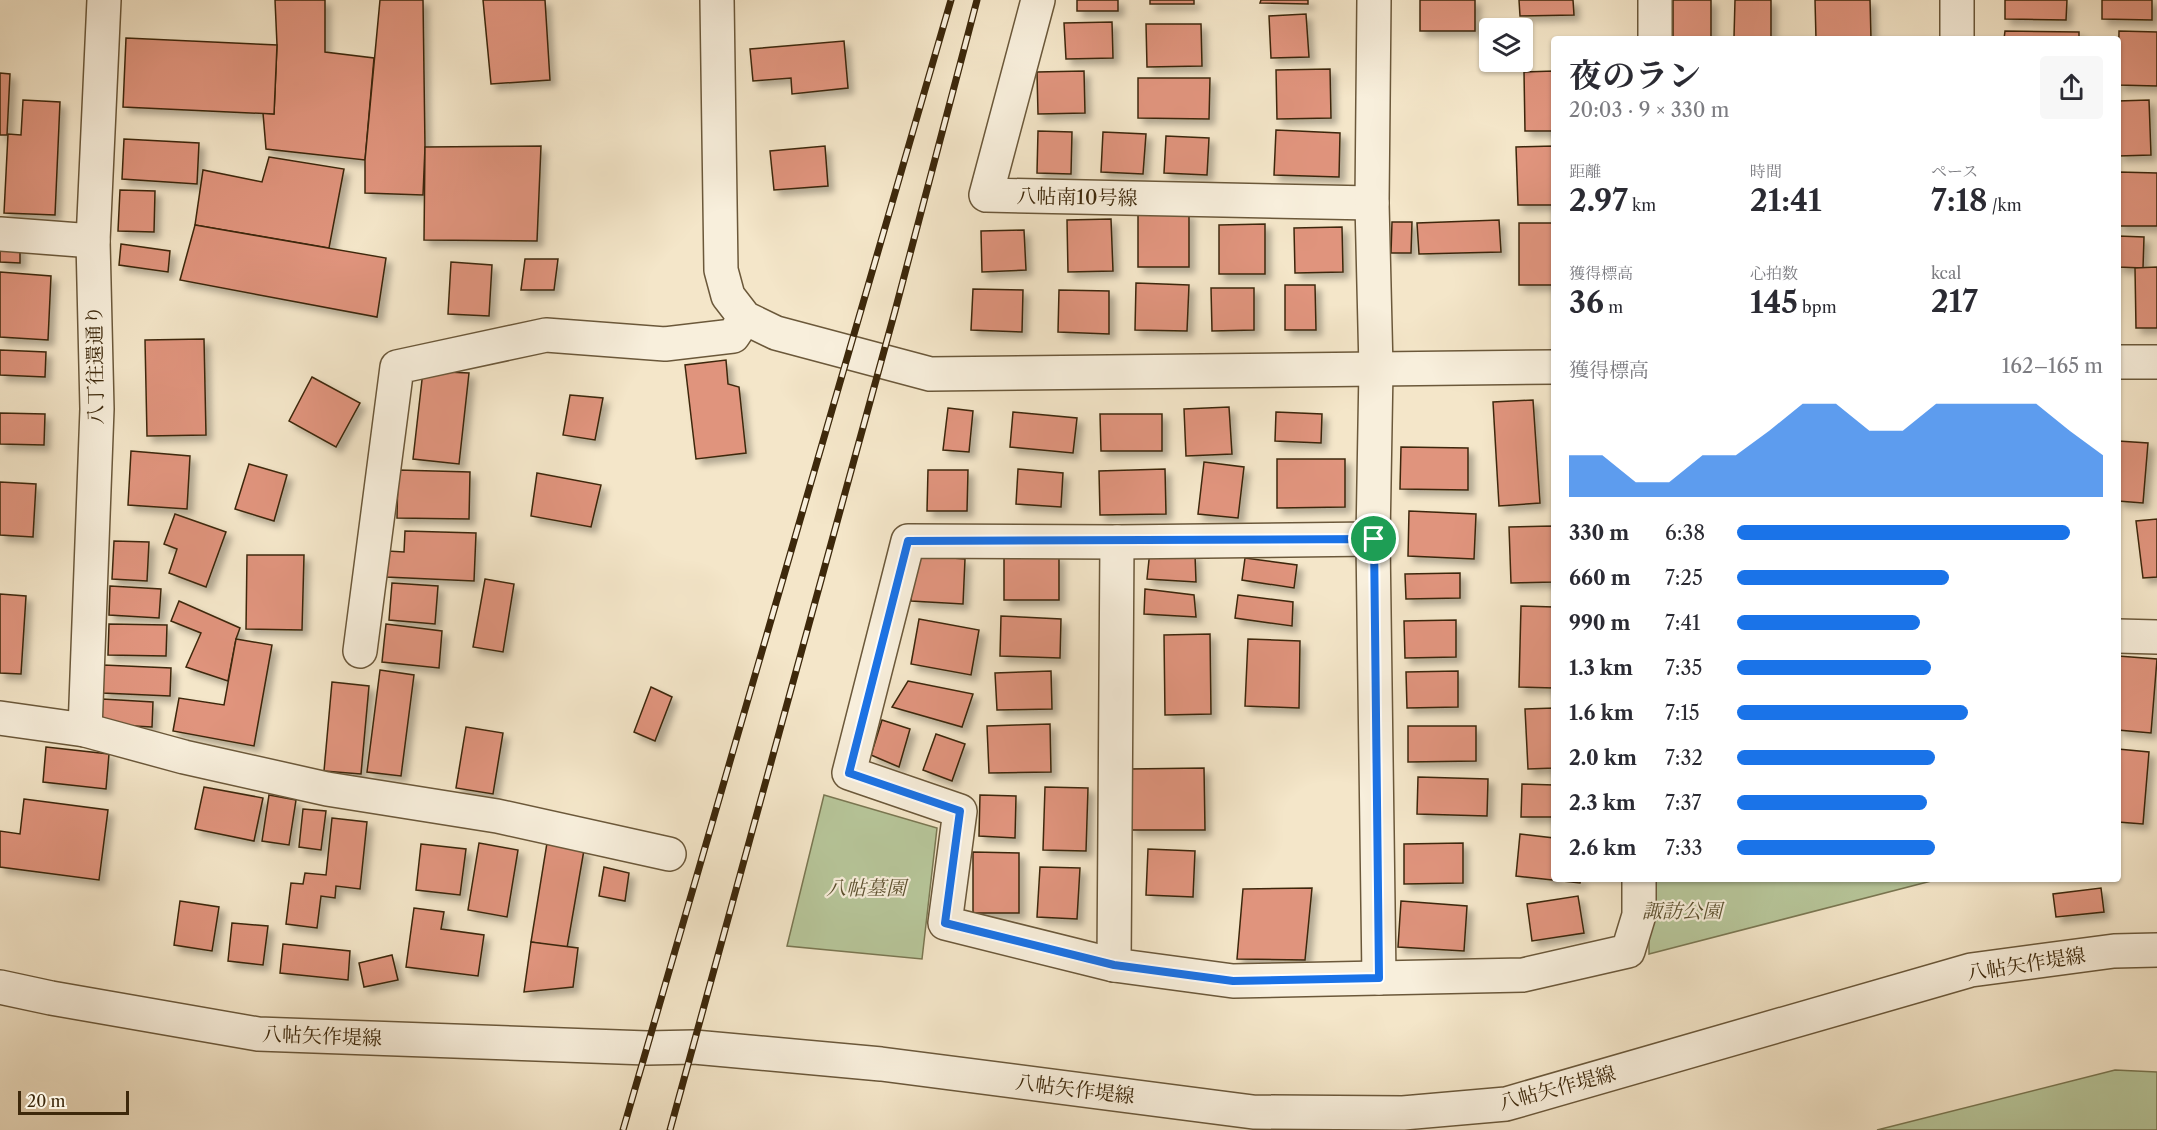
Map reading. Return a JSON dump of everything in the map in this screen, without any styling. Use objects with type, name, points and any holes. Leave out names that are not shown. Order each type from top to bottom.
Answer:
[{"type":"street","name":"八丁往還通り","points":[[85,730],[97,409],[93,242],[104,0]]},
{"type":"street","points":[[717,0],[721,270],[728,296],[745,318],[776,333],[930,374],[1551,367]]},
{"type":"street","name":"八帖南10号線","points":[[1038,0],[986,195],[1372,203]]},
{"type":"street","points":[[1374,0],[1372,203],[1377,369],[1374,539],[1379,978]]},
{"type":"street","points":[[1655,0],[1655,36]]},
{"type":"street","points":[[1957,0],[1957,36]]},
{"type":"street","points":[[0,234],[93,242]]},
{"type":"street","points":[[360,651],[397,367],[546,335],[665,344],[733,336],[745,318]]},
{"type":"street","points":[[2121,362],[2157,362]]},
{"type":"street","points":[[1374,539],[1117,542],[908,541],[849,773],[960,811],[945,923],[1114,965],[1233,981],[1523,975],[1628,951],[1639,915],[1639,882]]},
{"type":"street","points":[[1114,965],[1117,542]]},
{"type":"street","points":[[2121,636],[2157,637]]},
{"type":"street","points":[[0,718],[85,730],[184,757],[327,789],[497,816],[669,854]]},
{"type":"street","name":"八帖矢作堤線","points":[[0,987],[258,1034],[647,1048],[694,1047],[881,1064],[1253,1112],[1402,1113],[1506,1104],[1971,970],[2114,951],[2157,950]]},
{"type":"green space","name":"八帖墓園","points":[[824,795],[937,828],[922,959],[787,946]]},
{"type":"green space","name":"諏訪公園","points":[[1649,882],[1927,882],[1649,954]]},
{"type":"green space","points":[[2115,1070],[2157,1072],[2157,1130],[1877,1130]]},
{"type":"building","points":[[275,0],[325,0],[325,52],[374,58],[365,160],[266,149],[263,113],[274,114],[277,45]]},
{"type":"building","points":[[380,0],[423,0],[425,147],[423,195],[365,193],[365,160]]},
{"type":"building","points":[[483,0],[545,0],[550,80],[491,84]]},
{"type":"building","points":[[1077,0],[1118,0],[1118,11],[1077,11]]},
{"type":"building","points":[[1150,0],[1194,0],[1194,4],[1150,4]]},
{"type":"building","points":[[1261,0],[1308,0],[1308,4],[1260,3]]},
{"type":"building","points":[[1420,0],[1475,0],[1475,31],[1420,31]]},
{"type":"building","points":[[1519,0],[1573,0],[1574,15],[1520,16]]},
{"type":"building","points":[[1673,0],[1711,0],[1711,36],[1673,36]]},
{"type":"building","points":[[1735,0],[1771,0],[1771,36],[1734,36]]},
{"type":"building","points":[[1815,0],[1870,0],[1871,36],[1816,36]]},
{"type":"building","points":[[2005,0],[2067,0],[2066,20],[2005,19]]},
{"type":"building","points":[[2102,0],[2152,0],[2152,20],[2102,19]]},
{"type":"building","points":[[1306,14],[1309,57],[1271,58],[1269,16]]},
{"type":"building","points":[[1112,22],[1113,58],[1066,59],[1064,23]]},
{"type":"building","points":[[1146,24],[1201,24],[1202,66],[1147,67]]},
{"type":"building","points":[[2005,31],[2079,32],[2079,36],[2004,36]]},
{"type":"building","points":[[2119,31],[2157,32],[2157,86],[2121,85],[2121,36],[2119,36]]},
{"type":"building","points":[[126,38],[277,45],[274,114],[123,107]]},
{"type":"building","points":[[844,41],[848,88],[792,94],[791,78],[753,81],[750,49]]},
{"type":"building","points":[[1330,69],[1331,118],[1277,119],[1276,70]]},
{"type":"building","points":[[1084,71],[1085,113],[1038,114],[1037,72]]},
{"type":"building","points":[[1551,71],[1551,131],[1525,131],[1524,72]]},
{"type":"building","points":[[0,73],[10,74],[7,135],[0,135]]},
{"type":"building","points":[[1138,78],[1210,78],[1209,119],[1138,118]]},
{"type":"building","points":[[23,100],[60,102],[55,215],[4,213],[8,134],[21,135]]},
{"type":"building","points":[[2149,100],[2151,155],[2121,156],[2121,101]]},
{"type":"building","points":[[1276,130],[1340,133],[1339,177],[1274,175]]},
{"type":"building","points":[[1038,131],[1072,132],[1071,174],[1037,173]]},
{"type":"building","points":[[1103,132],[1146,134],[1143,174],[1101,172]]},
{"type":"building","points":[[1166,136],[1209,138],[1207,175],[1164,173]]},
{"type":"building","points":[[124,139],[199,143],[197,184],[122,179]]},
{"type":"building","points":[[541,146],[537,241],[424,240],[425,147]]},
{"type":"building","points":[[825,146],[828,186],[774,190],[770,151]]},
{"type":"building","points":[[1551,146],[1551,205],[1518,205],[1516,147]]},
{"type":"building","points":[[269,157],[344,169],[329,248],[195,225],[203,170],[262,182]]},
{"type":"building","points":[[2121,172],[2157,173],[2157,226],[2121,226]]},
{"type":"building","points":[[120,190],[155,191],[154,232],[118,231]]},
{"type":"building","points":[[1138,213],[1189,213],[1189,267],[1138,267]]},
{"type":"building","points":[[1111,219],[1113,271],[1068,272],[1067,220]]},
{"type":"building","points":[[1499,220],[1501,252],[1419,254],[1417,223]]},
{"type":"building","points":[[1392,222],[1412,222],[1411,253],[1391,253]]},
{"type":"building","points":[[1519,223],[1551,223],[1551,285],[1519,285]]},
{"type":"building","points":[[1265,224],[1265,274],[1219,274],[1219,225]]},
{"type":"building","points":[[195,225],[386,258],[377,317],[180,280]]},
{"type":"building","points":[[1342,227],[1343,272],[1295,273],[1294,228]]},
{"type":"building","points":[[1024,230],[1026,270],[982,272],[981,231]]},
{"type":"building","points":[[2121,236],[2144,237],[2143,268],[2121,267]]},
{"type":"building","points":[[0,238],[20,238],[20,263],[0,262]]},
{"type":"building","points":[[121,244],[170,251],[168,272],[119,265]]},
{"type":"building","points":[[525,259],[558,259],[554,290],[521,290]]},
{"type":"building","points":[[451,262],[492,265],[489,316],[448,314]]},
{"type":"building","points":[[2157,267],[2157,328],[2136,328],[2135,268]]},
{"type":"building","points":[[0,272],[51,276],[48,340],[0,337]]},
{"type":"building","points":[[1136,283],[1189,285],[1187,331],[1135,330]]},
{"type":"building","points":[[1285,285],[1315,285],[1316,330],[1285,330]]},
{"type":"building","points":[[1211,288],[1254,288],[1254,330],[1212,331]]},
{"type":"building","points":[[973,289],[1023,290],[1022,332],[971,330]]},
{"type":"building","points":[[1059,290],[1109,291],[1109,334],[1058,332]]},
{"type":"building","points":[[204,339],[206,435],[147,436],[145,340]]},
{"type":"building","points":[[0,350],[46,352],[45,377],[0,375]]},
{"type":"building","points":[[726,360],[728,384],[739,387],[746,453],[696,459],[685,365]]},
{"type":"building","points":[[423,371],[469,373],[459,464],[413,459]]},
{"type":"building","points":[[312,377],[360,403],[336,447],[289,421]]},
{"type":"building","points":[[570,395],[603,398],[595,440],[563,435]]},
{"type":"building","points":[[1533,400],[1540,503],[1499,506],[1493,402]]},
{"type":"building","points":[[1229,407],[1232,454],[1186,456],[1184,409]]},
{"type":"building","points":[[948,408],[973,411],[969,452],[943,450]]},
{"type":"building","points":[[1013,412],[1077,418],[1073,453],[1010,447]]},
{"type":"building","points":[[1276,412],[1322,414],[1321,443],[1275,441]]},
{"type":"building","points":[[0,413],[45,414],[44,445],[0,444]]},
{"type":"building","points":[[1100,414],[1162,414],[1162,451],[1101,451]]},
{"type":"building","points":[[2121,441],[2148,443],[2143,503],[2121,501]]},
{"type":"building","points":[[1401,447],[1468,448],[1468,490],[1400,489]]},
{"type":"building","points":[[131,451],[190,456],[187,509],[128,505]]},
{"type":"building","points":[[1277,459],[1345,459],[1345,507],[1277,508]]},
{"type":"building","points":[[1204,462],[1244,467],[1238,518],[1198,514]]},
{"type":"building","points":[[249,464],[287,475],[274,521],[235,509]]},
{"type":"building","points":[[1018,469],[1063,473],[1061,507],[1016,504]]},
{"type":"building","points":[[1165,469],[1166,514],[1100,515],[1099,471]]},
{"type":"building","points":[[398,470],[470,472],[469,519],[397,518]]},
{"type":"building","points":[[928,470],[968,470],[967,511],[927,511]]},
{"type":"building","points":[[537,473],[601,485],[591,527],[531,516]]},
{"type":"building","points":[[0,482],[36,484],[33,537],[0,535]]},
{"type":"building","points":[[1409,511],[1476,514],[1474,559],[1408,556]]},
{"type":"building","points":[[175,514],[226,532],[206,587],[169,573],[177,549],[164,544]]},
{"type":"building","points":[[2157,519],[2157,577],[2143,578],[2136,521]]},
{"type":"building","points":[[1551,526],[1551,582],[1511,583],[1509,527]]},
{"type":"building","points":[[405,531],[476,533],[474,581],[386,577],[388,551],[404,552]]},
{"type":"building","points":[[114,541],[149,542],[147,581],[112,579]]},
{"type":"building","points":[[1150,550],[1195,555],[1196,582],[1147,579]]},
{"type":"building","points":[[247,555],[304,555],[302,630],[246,629]]},
{"type":"building","points":[[913,555],[965,559],[963,604],[911,601]]},
{"type":"building","points":[[1004,556],[1059,556],[1059,600],[1004,600]]},
{"type":"building","points":[[1245,558],[1297,565],[1294,588],[1242,580]]},
{"type":"building","points":[[1460,573],[1460,598],[1406,599],[1405,574]]},
{"type":"building","points":[[485,579],[514,584],[503,652],[473,647]]},
{"type":"building","points":[[392,583],[438,586],[435,624],[389,620]]},
{"type":"building","points":[[110,586],[161,589],[159,618],[109,615]]},
{"type":"building","points":[[1145,589],[1194,595],[1196,617],[1144,614]]},
{"type":"building","points":[[0,594],[26,596],[21,674],[0,673]]},
{"type":"building","points":[[1238,595],[1293,602],[1292,626],[1235,618]]},
{"type":"building","points":[[179,601],[240,628],[228,681],[186,667],[201,633],[171,621]]},
{"type":"building","points":[[1521,606],[1551,607],[1551,688],[1519,687]]},
{"type":"building","points":[[1001,616],[1061,619],[1060,658],[1000,656]]},
{"type":"building","points":[[919,619],[979,630],[971,675],[911,664]]},
{"type":"building","points":[[1456,620],[1456,657],[1405,658],[1404,621]]},
{"type":"building","points":[[109,624],[167,625],[166,656],[108,655]]},
{"type":"building","points":[[386,624],[442,631],[439,668],[382,662]]},
{"type":"building","points":[[1210,634],[1211,714],[1165,715],[1164,635]]},
{"type":"building","points":[[236,639],[272,645],[254,746],[173,731],[179,698],[224,705]]},
{"type":"building","points":[[1248,639],[1300,641],[1299,708],[1245,706]]},
{"type":"building","points":[[2121,656],[2157,659],[2151,733],[2121,730]]},
{"type":"building","points":[[103,665],[171,668],[170,696],[102,693]]},
{"type":"building","points":[[380,670],[414,675],[401,776],[367,772]]},
{"type":"building","points":[[1051,671],[1052,709],[997,710],[995,673]]},
{"type":"building","points":[[1458,671],[1458,707],[1407,708],[1406,672]]},
{"type":"building","points":[[908,681],[973,694],[962,727],[892,707]]},
{"type":"building","points":[[332,682],[369,686],[361,774],[324,771]]},
{"type":"building","points":[[651,687],[672,697],[655,741],[634,732]]},
{"type":"building","points":[[102,699],[153,702],[152,727],[100,724]]},
{"type":"building","points":[[1551,708],[1551,768],[1528,769],[1525,709]]},
{"type":"building","points":[[882,720],[910,729],[899,767],[871,755]]},
{"type":"building","points":[[1050,724],[1051,772],[989,773],[987,726]]},
{"type":"building","points":[[1408,726],[1476,726],[1476,761],[1408,762]]},
{"type":"building","points":[[466,727],[503,733],[493,794],[456,788]]},
{"type":"building","points":[[936,734],[965,744],[952,781],[923,770]]},
{"type":"building","points":[[46,747],[109,754],[106,789],[43,782]]},
{"type":"building","points":[[2121,749],[2149,752],[2143,824],[2121,822]]},
{"type":"building","points":[[1204,768],[1205,830],[1130,830],[1129,769]]},
{"type":"building","points":[[1418,777],[1488,779],[1487,816],[1417,814]]},
{"type":"building","points":[[1522,784],[1551,785],[1551,817],[1521,817]]},
{"type":"building","points":[[204,787],[263,798],[254,841],[195,829]]},
{"type":"building","points":[[1045,787],[1088,788],[1086,851],[1043,850]]},
{"type":"building","points":[[269,795],[296,800],[289,845],[262,841]]},
{"type":"building","points":[[980,795],[1016,796],[1015,838],[979,836]]},
{"type":"building","points":[[24,799],[108,810],[99,880],[0,867],[0,831],[20,834]]},
{"type":"building","points":[[303,809],[326,811],[321,850],[299,847]]},
{"type":"building","points":[[332,818],[367,822],[360,889],[336,886],[335,898],[321,896],[317,928],[286,924],[291,883],[303,884],[305,873],[326,875]]},
{"type":"building","points":[[1520,834],[1551,838],[1551,880],[1516,876]]},
{"type":"building","points":[[479,843],[518,850],[507,917],[468,910]]},
{"type":"building","points":[[547,843],[584,850],[567,948],[531,942]]},
{"type":"building","points":[[1463,843],[1463,883],[1404,884],[1404,844]]},
{"type":"building","points":[[421,844],[466,849],[460,895],[416,890]]},
{"type":"building","points":[[1148,849],[1195,851],[1193,897],[1146,895]]},
{"type":"building","points":[[973,852],[1019,853],[1019,913],[973,913]]},
{"type":"building","points":[[604,867],[629,873],[625,901],[599,896]]},
{"type":"building","points":[[1040,867],[1080,868],[1077,919],[1037,917]]},
{"type":"building","points":[[1312,888],[1305,960],[1237,959],[1243,889]]},
{"type":"building","points":[[2101,888],[2104,912],[2056,917],[2053,894]]},
{"type":"building","points":[[1578,896],[1584,933],[1532,941],[1527,904]]},
{"type":"building","points":[[180,901],[219,907],[212,951],[174,945]]},
{"type":"building","points":[[1401,901],[1467,906],[1464,951],[1398,947]]},
{"type":"building","points":[[414,908],[444,912],[441,929],[484,935],[478,976],[406,967]]},
{"type":"building","points":[[232,923],[268,926],[263,965],[228,961]]},
{"type":"building","points":[[531,942],[578,948],[573,987],[524,992]]},
{"type":"building","points":[[283,944],[350,951],[348,980],[280,973]]},
{"type":"building","points":[[392,955],[398,980],[364,987],[359,963]]},
{"type":"railway","points":[[623,1130],[951,0]]},
{"type":"railway","points":[[670,1130],[895,311],[977,0]]},
{"type":"route","points":[[1374,539],[1379,978],[1233,981],[1114,965],[945,923],[960,811],[849,773],[908,541],[1117,542],[1374,539]]}]
